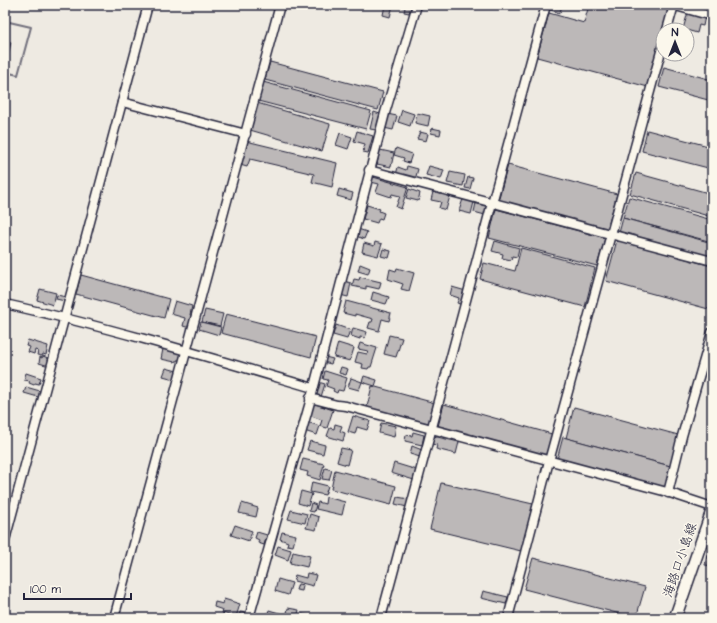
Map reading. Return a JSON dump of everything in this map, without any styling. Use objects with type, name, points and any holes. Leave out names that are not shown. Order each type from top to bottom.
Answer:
[{"type":"main road","name":"海路口小島線","points":[[675,618],[712,511]]},
{"type":"street","points":[[5,540],[148,5]]},
{"type":"street","points":[[114,618],[280,5]]},
{"type":"street","points":[[249,618],[313,388],[370,170],[416,5]]},
{"type":"street","points":[[381,618],[546,5]]},
{"type":"street","points":[[669,22],[673,5],[712,16]]},
{"type":"street","points":[[508,618],[549,461],[658,62]]},
{"type":"street","points":[[122,102],[246,134]]},
{"type":"street","points":[[370,170],[712,261]]},
{"type":"street","points":[[5,304],[65,317],[187,350],[313,388]]},
{"type":"street","points":[[668,493],[682,436],[712,332]]},
{"type":"street","points":[[310,398],[668,493],[712,507]]},
{"type":"building","points":[[385,5],[393,5],[390,17],[383,15]]},
{"type":"building","points":[[393,5],[412,5],[409,13],[404,12],[405,8]]},
{"type":"building","points":[[548,5],[562,5],[560,13],[547,9]]},
{"type":"building","points":[[589,5],[655,5],[670,9],[666,22],[655,22],[655,62],[648,87],[537,57],[549,13],[584,23]]},
{"type":"building","points":[[688,12],[705,16],[703,26],[699,25],[697,33],[695,32],[695,22],[685,22]]},
{"type":"building","points":[[5,41],[11,42],[8,56],[5,56]]},
{"type":"building","points":[[270,62],[383,92],[378,110],[265,80]]},
{"type":"building","points":[[664,67],[712,80],[712,101],[659,87]]},
{"type":"building","points":[[263,82],[371,111],[366,129],[258,101]]},
{"type":"building","points":[[257,103],[330,124],[322,151],[250,130]]},
{"type":"building","points":[[402,110],[414,114],[410,126],[398,122]]},
{"type":"building","points":[[374,112],[380,114],[376,130],[370,129]]},
{"type":"building","points":[[417,113],[430,116],[428,126],[415,123]]},
{"type":"building","points":[[387,114],[397,116],[393,130],[384,128]]},
{"type":"building","points":[[432,128],[441,130],[440,135],[431,133]]},
{"type":"building","points":[[647,130],[712,147],[712,169],[642,151]]},
{"type":"building","points":[[357,131],[373,136],[368,153],[363,152],[365,144],[354,141]]},
{"type":"building","points":[[420,132],[428,134],[426,141],[417,139]]},
{"type":"building","points":[[340,133],[352,137],[348,149],[336,145]]},
{"type":"building","points":[[246,141],[337,163],[332,187],[312,182],[314,174],[250,159],[247,167],[240,165]]},
{"type":"building","points":[[396,148],[412,154],[409,163],[403,161],[404,158],[394,155]]},
{"type":"building","points":[[380,150],[394,153],[391,167],[377,164]]},
{"type":"building","points":[[508,165],[617,194],[607,230],[498,201]]},
{"type":"building","points":[[407,166],[418,169],[415,180],[396,175],[398,167],[406,170]]},
{"type":"building","points":[[429,166],[444,170],[441,179],[426,175]]},
{"type":"building","points":[[450,172],[465,175],[463,186],[447,183]]},
{"type":"building","points":[[636,173],[712,194],[712,217],[630,194]]},
{"type":"building","points":[[373,177],[408,187],[401,209],[396,207],[400,196],[392,194],[391,197],[376,192],[379,184],[371,182]]},
{"type":"building","points":[[468,177],[473,178],[470,189],[465,188]]},
{"type":"building","points":[[339,189],[353,193],[351,200],[337,196]]},
{"type":"building","points":[[409,189],[420,193],[418,201],[406,198]]},
{"type":"building","points":[[433,192],[450,196],[446,210],[439,208],[441,202],[431,200]]},
{"type":"building","points":[[629,197],[712,220],[712,242],[623,218]]},
{"type":"building","points":[[463,199],[474,202],[471,214],[459,211]]},
{"type":"building","points":[[476,203],[488,206],[485,215],[474,212]]},
{"type":"building","points":[[367,205],[380,209],[379,211],[384,213],[382,219],[379,218],[377,223],[363,219]]},
{"type":"building","points":[[496,209],[605,238],[597,266],[489,238]]},
{"type":"building","points":[[623,218],[712,243],[712,259],[619,233]]},
{"type":"building","points":[[358,229],[367,232],[364,239],[356,236]]},
{"type":"building","points":[[617,240],[712,266],[712,310],[606,281]]},
{"type":"building","points":[[495,241],[519,248],[517,257],[512,256],[511,260],[502,258],[503,254],[492,251]]},
{"type":"building","points":[[375,242],[382,244],[378,256],[362,252],[364,243],[374,246]]},
{"type":"building","points":[[521,248],[595,268],[585,307],[480,279],[484,263],[515,271]]},
{"type":"building","points":[[383,249],[391,251],[389,258],[381,256]]},
{"type":"building","points":[[360,264],[370,268],[368,274],[358,271]]},
{"type":"building","points":[[397,268],[414,273],[409,291],[401,289],[403,284],[388,279],[390,269],[396,271]]},
{"type":"building","points":[[81,275],[169,299],[164,318],[76,294]]},
{"type":"building","points":[[360,277],[381,282],[379,289],[366,286],[366,289],[352,286],[354,279],[359,280]]},
{"type":"building","points":[[344,281],[351,283],[348,297],[340,295]]},
{"type":"building","points":[[452,287],[466,291],[462,305],[457,303],[459,298],[450,295]]},
{"type":"building","points":[[40,289],[56,293],[53,305],[37,300]]},
{"type":"building","points":[[373,292],[389,297],[386,304],[371,300]]},
{"type":"building","points":[[57,295],[66,297],[65,301],[56,299]]},
{"type":"building","points":[[175,301],[192,306],[190,315],[193,316],[190,328],[183,326],[185,318],[171,314]]},
{"type":"building","points":[[346,301],[391,313],[389,321],[382,319],[379,331],[368,328],[373,319],[355,314],[355,316],[343,313]]},
{"type":"building","points":[[205,310],[223,314],[220,326],[202,322]]},
{"type":"building","points":[[226,314],[316,337],[311,357],[221,333]]},
{"type":"building","points":[[201,322],[221,327],[219,335],[199,329]]},
{"type":"building","points":[[336,325],[350,330],[347,339],[333,335]]},
{"type":"building","points":[[353,328],[367,332],[365,338],[360,337],[360,339],[351,336]]},
{"type":"building","points":[[389,335],[402,338],[396,357],[384,354]]},
{"type":"building","points":[[28,340],[48,346],[46,355],[37,355],[38,351],[35,350],[34,354],[28,352],[30,347],[26,346]]},
{"type":"building","points":[[338,343],[354,348],[350,361],[334,357]]},
{"type":"building","points":[[360,343],[377,348],[371,367],[368,369],[362,368],[363,364],[355,362],[358,352],[367,354],[368,351],[358,349]]},
{"type":"building","points":[[163,349],[181,353],[180,360],[175,362],[161,359]]},
{"type":"building","points":[[43,356],[50,360],[49,366],[39,363],[40,357],[42,358]]},
{"type":"building","points":[[325,357],[333,359],[331,364],[323,362]]},
{"type":"building","points":[[341,367],[348,369],[346,375],[339,373]]},
{"type":"building","points":[[166,368],[177,371],[174,379],[163,376]]},
{"type":"building","points":[[325,371],[347,378],[343,391],[338,390],[337,393],[333,391],[334,389],[326,386],[328,380],[323,379]]},
{"type":"building","points":[[26,373],[41,378],[39,384],[35,383],[34,385],[29,383],[30,381],[24,380]]},
{"type":"building","points":[[364,376],[377,380],[375,386],[362,382]]},
{"type":"building","points":[[351,378],[362,382],[359,390],[348,387]]},
{"type":"building","points":[[315,381],[325,384],[320,400],[310,398]]},
{"type":"building","points":[[372,386],[435,403],[429,428],[366,411]]},
{"type":"building","points":[[26,387],[40,391],[38,397],[24,393]]},
{"type":"building","points":[[310,402],[333,410],[327,428],[320,426],[322,420],[306,414]]},
{"type":"building","points":[[444,404],[552,434],[545,460],[437,430]]},
{"type":"building","points":[[574,407],[682,436],[674,467],[566,438]]},
{"type":"building","points":[[353,416],[370,421],[367,430],[357,427],[355,434],[348,432]]},
{"type":"building","points":[[307,422],[320,426],[317,435],[304,431]]},
{"type":"building","points":[[381,423],[396,426],[394,437],[379,433]]},
{"type":"building","points":[[335,424],[342,426],[340,431],[345,433],[343,441],[327,436],[330,428],[334,429]]},
{"type":"building","points":[[413,432],[424,435],[422,445],[405,441],[406,435],[412,436]]},
{"type":"building","points":[[433,436],[459,442],[456,454],[436,449],[437,445],[431,444]]},
{"type":"building","points":[[563,437],[674,467],[667,492],[556,463]]},
{"type":"building","points":[[310,441],[325,445],[323,454],[307,450]]},
{"type":"building","points":[[412,446],[422,450],[420,457],[410,454]]},
{"type":"building","points":[[341,448],[351,450],[347,465],[337,462]]},
{"type":"building","points":[[303,459],[324,464],[320,480],[307,476],[308,472],[300,470]]},
{"type":"building","points":[[394,463],[417,470],[414,480],[391,473]]},
{"type":"building","points":[[325,468],[332,470],[329,480],[322,479]]},
{"type":"building","points":[[335,470],[396,486],[391,505],[331,489]]},
{"type":"building","points":[[312,482],[328,486],[325,495],[310,492]]},
{"type":"building","points":[[441,483],[533,504],[521,551],[430,529]]},
{"type":"building","points":[[301,491],[312,494],[308,506],[298,503]]},
{"type":"building","points":[[326,497],[345,502],[342,515],[316,509],[318,502],[325,504]]},
{"type":"building","points":[[397,497],[409,499],[407,507],[395,504]]},
{"type":"building","points":[[242,503],[258,508],[256,517],[239,513]]},
{"type":"building","points":[[311,503],[316,505],[314,512],[309,511]]},
{"type":"building","points":[[291,510],[307,514],[305,523],[288,519]]},
{"type":"building","points":[[310,514],[319,517],[316,530],[306,528]]},
{"type":"building","points":[[235,525],[252,531],[249,541],[231,535]]},
{"type":"building","points":[[257,532],[267,535],[264,545],[258,543],[259,540],[255,538]]},
{"type":"building","points":[[282,532],[296,535],[293,546],[287,545],[288,542],[280,539]]},
{"type":"building","points":[[278,546],[291,550],[288,560],[275,555]]},
{"type":"building","points":[[293,552],[310,556],[307,567],[290,563]]},
{"type":"building","points":[[707,554],[712,555],[712,566],[705,565]]},
{"type":"building","points":[[533,558],[645,587],[636,618],[524,589]]},
{"type":"building","points":[[307,573],[316,575],[313,586],[294,581],[295,575],[306,578]]},
{"type":"building","points":[[278,579],[292,583],[288,595],[275,591]]},
{"type":"building","points":[[298,584],[303,585],[302,591],[296,590]]},
{"type":"building","points":[[483,591],[508,597],[506,604],[481,598]]},
{"type":"building","points":[[224,599],[240,604],[236,617],[222,613],[223,610],[214,607],[215,602],[223,604]]},
{"type":"building","points":[[288,608],[299,610],[297,618],[286,618]]},
{"type":"building","points":[[269,610],[286,615],[285,618],[266,618]]},
{"type":"building","points":[[240,612],[246,613],[245,618],[239,618]]},
{"type":"building","points":[[254,614],[265,617],[265,618],[253,618]]},
{"type":"building","points":[[302,614],[319,618],[301,618]]},
{"type":"waterway","points":[[5,21],[31,27],[18,75],[5,72]]}]
